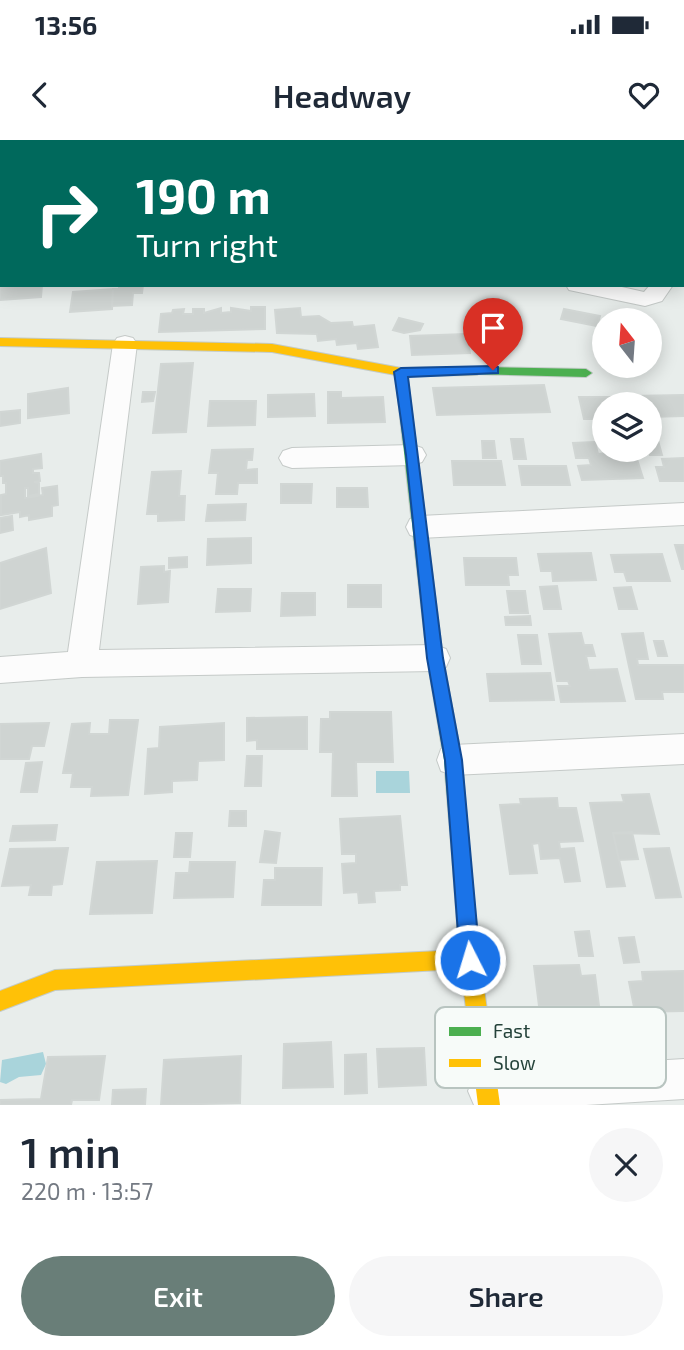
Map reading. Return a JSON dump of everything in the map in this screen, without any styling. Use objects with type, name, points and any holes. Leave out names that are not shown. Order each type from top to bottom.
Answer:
[{"type":"street","points":[[587,287],[645,299],[654,296],[661,287]]},
{"type":"street","points":[[0,342],[272,348],[401,372],[516,370],[586,373]]},
{"type":"street","points":[[82,664],[125,344]]},
{"type":"street","points":[[401,372],[413,455],[435,658],[453,760],[476,1007]]},
{"type":"street","points":[[292,458],[413,455]]},
{"type":"street","points":[[420,527],[684,514]]},
{"type":"street","points":[[0,670],[82,664],[435,658]]},
{"type":"street","points":[[453,760],[684,749]]},
{"type":"street","points":[[0,1001],[55,980],[470,960]]},
{"type":"street","points":[[666,1081],[684,1079]]},
{"type":"street","points":[[488,1098],[591,1088]]},
{"type":"water","points":[[376,771],[409,771],[410,793],[376,793]]},
{"type":"water","points":[[43,1052],[46,1064],[41,1075],[19,1077],[6,1084],[0,1082],[2,1060]]},
{"type":"building","points":[[0,287],[42,287],[41,297],[0,300]]},
{"type":"building","points":[[143,287],[142,293],[133,293],[132,305],[112,306],[113,289]]},
{"type":"building","points":[[113,289],[112,309],[70,312],[73,292]]},
{"type":"building","points":[[251,307],[265,307],[265,329],[159,332],[161,314],[172,313],[173,310],[184,309],[183,314],[193,314],[193,309],[204,309],[204,313],[221,308],[221,313],[231,312],[231,308],[251,311]]},
{"type":"building","points":[[300,308],[301,317],[319,316],[331,323],[352,322],[353,327],[374,325],[378,347],[358,349],[357,343],[337,345],[336,339],[318,341],[317,334],[277,333],[275,310]]},
{"type":"building","points":[[564,309],[592,314],[592,325],[561,319]]},
{"type":"building","points":[[399,318],[423,324],[420,330],[404,333],[393,330]]},
{"type":"building","points":[[466,334],[470,353],[412,355],[410,336]]},
{"type":"building","points":[[193,363],[186,432],[153,433],[161,364]]},
{"type":"building","points":[[544,385],[550,412],[437,415],[433,388]]},
{"type":"building","points":[[68,388],[69,413],[28,418],[28,394]]},
{"type":"building","points":[[143,392],[155,392],[153,401],[142,402]]},
{"type":"building","points":[[328,392],[341,392],[341,398],[383,397],[385,422],[328,423]]},
{"type":"building","points":[[314,394],[315,416],[268,417],[268,395]]},
{"type":"building","points":[[662,395],[684,395],[684,416],[662,417]]},
{"type":"building","points":[[579,397],[592,397],[592,419],[584,419]]},
{"type":"building","points":[[210,401],[256,401],[255,425],[208,426]]},
{"type":"building","points":[[20,410],[20,423],[0,426],[0,412]]},
{"type":"building","points":[[511,439],[523,439],[526,459],[514,459]]},
{"type":"building","points":[[482,441],[494,441],[496,458],[483,458]]},
{"type":"building","points":[[592,442],[592,462],[638,462],[643,478],[582,480],[578,466],[591,465],[589,458],[576,458],[573,443]]},
{"type":"building","points":[[253,449],[252,460],[247,460],[246,470],[257,469],[257,483],[238,483],[237,494],[216,494],[218,473],[209,473],[212,450]]},
{"type":"building","points":[[41,454],[42,468],[33,469],[33,473],[39,473],[40,481],[34,482],[39,483],[39,494],[28,496],[28,488],[25,488],[25,498],[43,495],[42,488],[57,486],[58,505],[52,506],[52,516],[29,520],[29,515],[20,517],[20,512],[1,515],[1,495],[6,494],[6,483],[3,483],[3,476],[0,476],[0,461]]},
{"type":"building","points":[[684,458],[684,481],[660,481],[656,467],[664,467],[662,459]]},
{"type":"building","points":[[452,461],[501,461],[505,485],[454,485]]},
{"type":"building","points":[[519,466],[566,466],[570,485],[522,485]]},
{"type":"building","points":[[181,471],[179,496],[185,496],[184,520],[158,521],[158,514],[147,514],[152,472]]},
{"type":"building","points":[[281,484],[312,484],[311,503],[281,503]]},
{"type":"building","points":[[337,488],[367,488],[368,507],[337,507]]},
{"type":"building","points":[[246,504],[245,520],[206,521],[208,505]]},
{"type":"building","points":[[12,516],[13,530],[0,533],[0,518]]},
{"type":"building","points":[[251,538],[251,563],[207,565],[208,539]]},
{"type":"building","points":[[675,545],[684,545],[684,569],[682,569]]},
{"type":"building","points":[[46,548],[51,593],[0,609],[0,563]]},
{"type":"building","points":[[591,553],[596,580],[553,581],[552,571],[541,571],[538,554]]},
{"type":"building","points":[[662,554],[670,581],[627,581],[624,572],[615,572],[611,555]]},
{"type":"building","points":[[187,557],[187,567],[169,568],[169,558]]},
{"type":"building","points":[[464,558],[516,558],[518,575],[508,575],[509,585],[466,585]]},
{"type":"building","points":[[164,566],[164,572],[170,571],[168,602],[138,604],[141,567]]},
{"type":"building","points":[[348,585],[381,585],[381,607],[348,607]]},
{"type":"building","points":[[557,586],[561,609],[544,609],[540,587]]},
{"type":"building","points":[[631,587],[637,609],[619,609],[614,588]]},
{"type":"building","points":[[218,589],[251,589],[250,611],[216,612]]},
{"type":"building","points":[[507,591],[525,591],[528,613],[510,613]]},
{"type":"building","points":[[282,593],[315,593],[315,615],[281,616]]},
{"type":"building","points":[[530,616],[531,625],[506,625],[505,617]]},
{"type":"building","points":[[581,633],[584,645],[592,645],[595,656],[586,656],[589,670],[617,669],[625,701],[561,702],[558,686],[570,686],[568,681],[557,681],[549,634]]},
{"type":"building","points":[[643,633],[648,659],[637,659],[638,665],[684,665],[684,692],[662,692],[663,699],[636,699],[622,634]]},
{"type":"building","points":[[518,635],[537,635],[541,664],[522,664]]},
{"type":"building","points":[[654,641],[663,641],[667,656],[658,656]]},
{"type":"building","points":[[550,673],[554,700],[490,701],[487,674]]},
{"type":"building","points":[[330,712],[391,712],[393,762],[356,762],[357,796],[332,796],[333,752],[320,752],[321,719],[330,719]]},
{"type":"building","points":[[307,717],[307,749],[257,749],[257,740],[247,741],[247,718]]},
{"type":"building","points":[[110,720],[138,720],[128,795],[91,796],[92,787],[71,787],[73,773],[63,773],[72,724],[90,723],[89,734],[109,734]]},
{"type":"building","points":[[49,723],[44,746],[32,746],[29,759],[0,759],[0,724]]},
{"type":"building","points":[[224,723],[224,760],[198,761],[197,780],[172,781],[172,792],[145,794],[148,749],[159,748],[160,727]]},
{"type":"building","points":[[247,756],[262,756],[261,786],[245,786]]},
{"type":"building","points":[[42,762],[37,792],[21,792],[26,763]]},
{"type":"building","points":[[649,794],[659,834],[613,833],[625,886],[607,887],[590,803],[624,802],[622,795]]},
{"type":"building","points":[[557,798],[558,808],[576,808],[583,841],[559,842],[560,849],[574,848],[580,881],[565,882],[560,858],[541,859],[539,843],[532,844],[537,873],[510,874],[500,805],[521,804],[520,799]]},
{"type":"building","points":[[230,811],[246,811],[246,826],[229,826]]},
{"type":"building","points":[[400,816],[407,885],[400,885],[400,890],[374,891],[375,902],[359,903],[358,892],[344,893],[342,864],[356,863],[356,854],[342,854],[340,819]]},
{"type":"building","points":[[57,825],[55,840],[10,841],[13,826]]},
{"type":"building","points":[[265,831],[280,833],[276,863],[260,862]]},
{"type":"building","points":[[632,832],[638,859],[619,860],[613,833]]},
{"type":"building","points":[[176,833],[192,833],[190,857],[174,857]]},
{"type":"building","points":[[68,848],[62,884],[52,885],[51,895],[29,895],[31,885],[2,886],[10,849]]},
{"type":"building","points":[[669,848],[681,897],[656,898],[644,849]]},
{"type":"building","points":[[157,861],[152,913],[90,914],[97,862]]},
{"type":"building","points":[[190,862],[235,862],[233,897],[174,898],[176,873],[189,873]]},
{"type":"building","points":[[275,868],[322,868],[321,905],[262,905],[264,880],[275,880]]},
{"type":"building","points":[[589,931],[593,956],[579,956],[575,932]]},
{"type":"building","points":[[634,937],[639,962],[624,963],[619,938]]},
{"type":"building","points":[[579,965],[581,976],[595,975],[599,1006],[539,1006],[534,966]]},
{"type":"building","points":[[684,971],[684,1011],[666,1011],[666,1007],[634,1007],[629,982],[643,981],[642,972]]},
{"type":"building","points":[[331,1042],[333,1087],[283,1088],[284,1044]]},
{"type":"building","points":[[424,1048],[426,1085],[379,1087],[377,1049]]},
{"type":"building","points":[[366,1054],[367,1093],[345,1094],[345,1055]]},
{"type":"building","points":[[105,1056],[99,1100],[72,1100],[71,1105],[0,1105],[0,1100],[41,1099],[48,1057]]},
{"type":"building","points":[[241,1056],[240,1103],[161,1105],[164,1060]]},
{"type":"building","points":[[146,1089],[145,1105],[112,1105],[113,1090]]},
{"type":"traffic: fast","points":[[477,371],[586,373]]},
{"type":"traffic: fast","points":[[401,372],[435,658],[453,760],[461,856]]},
{"type":"traffic: slow","points":[[0,342],[272,348],[401,372],[477,371]]},
{"type":"traffic: slow","points":[[461,856],[476,1007]]},
{"type":"traffic: slow","points":[[0,1001],[55,980],[470,959]]},
{"type":"traffic: slow","points":[[487,1088],[489,1105]]},
{"type":"route","points":[[470,960],[453,760],[435,658],[413,455],[401,372],[493,370]]}]
